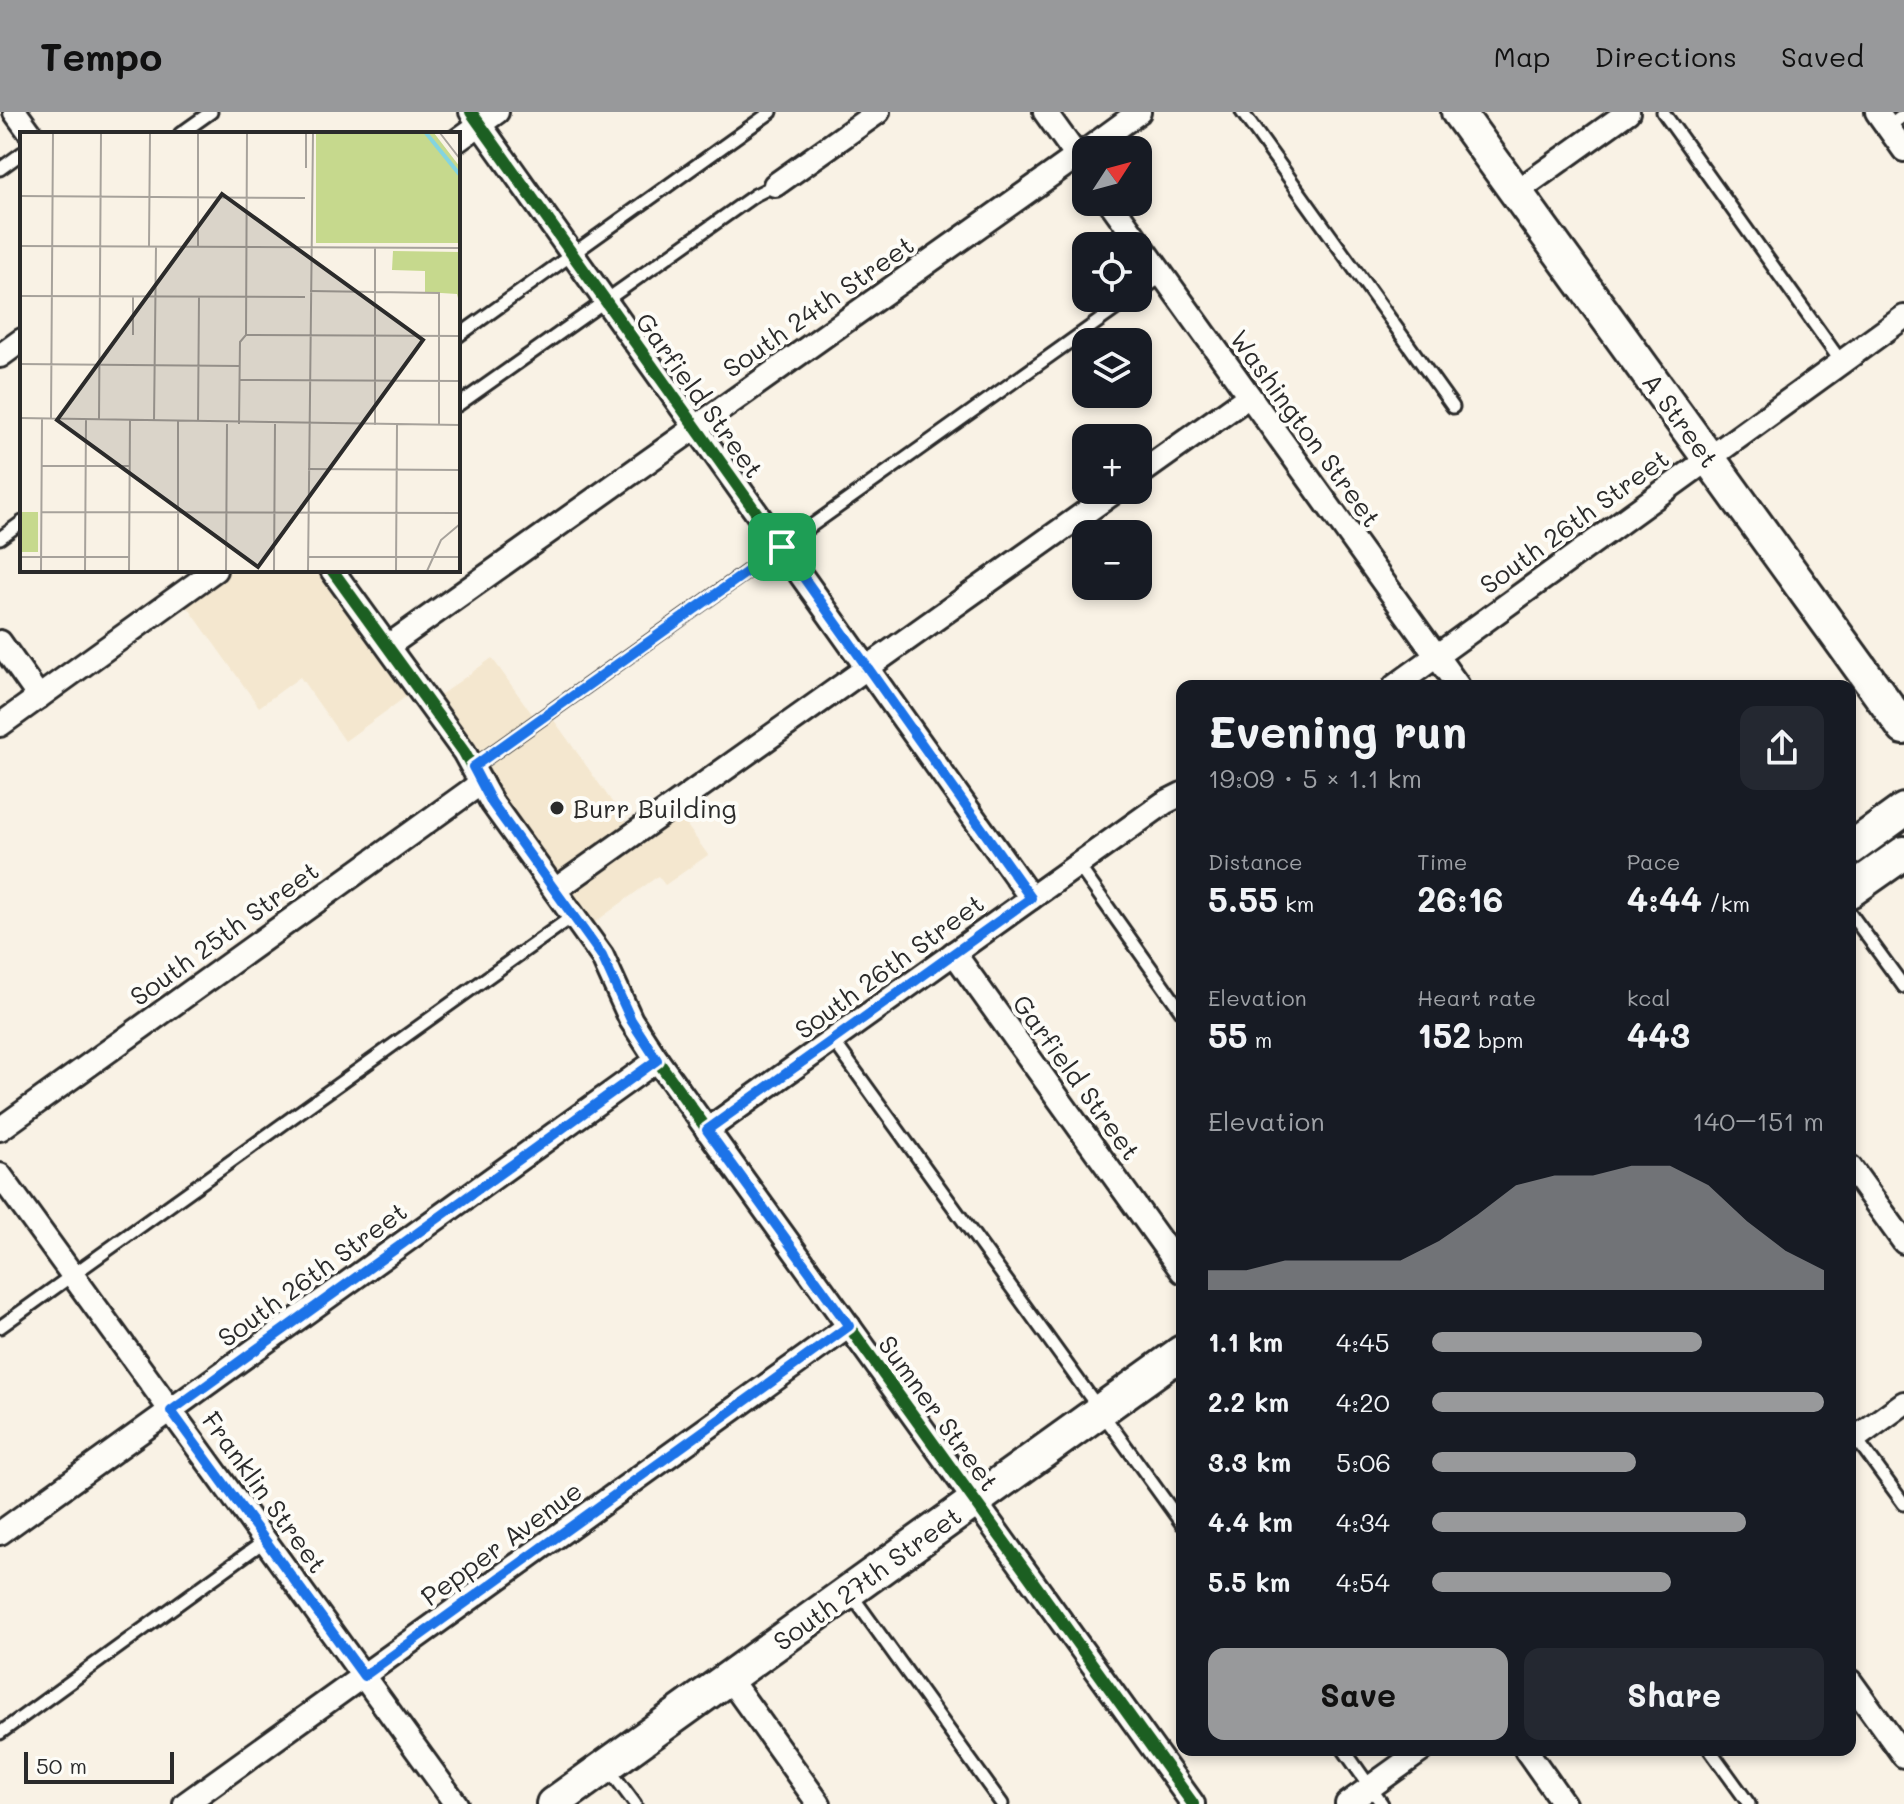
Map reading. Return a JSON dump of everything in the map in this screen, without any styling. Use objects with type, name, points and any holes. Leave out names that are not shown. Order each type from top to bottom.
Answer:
[{"type":"main road","name":"A Street","points":[[1458,112],[1904,728]]},
{"type":"main road","points":[[1856,845],[1904,810]]},
{"type":"main road","points":[[1856,887],[1904,853]]},
{"type":"main road","name":"South 27th Street","points":[[553,1804],[1176,1356]]},
{"type":"street","points":[[15,112],[30,132]]},
{"type":"street","points":[[775,185],[878,112]]},
{"type":"street","points":[[1045,112],[1072,142]]},
{"type":"street","name":"South 24th Street","points":[[1109,136],[1139,112]]},
{"type":"street","points":[[1516,192],[1628,112]]},
{"type":"street","points":[[460,138],[483,116]]},
{"type":"street","name":"Garfield Street","points":[[483,116],[573,255],[1031,898]]},
{"type":"street","points":[[1890,118],[1904,150]]},
{"type":"street","name":"South 24th Street","points":[[388,646],[1072,164]]},
{"type":"street","name":"Washington Street","points":[[1120,216],[1454,680]]},
{"type":"street","name":"South 26th Street","points":[[1403,680],[1904,317]]},
{"type":"street","points":[[0,356],[20,341]]},
{"type":"street","points":[[1152,465],[1249,396]]},
{"type":"street","points":[[555,890],[1097,504]]},
{"type":"street","points":[[0,725],[212,572]]},
{"type":"street","name":"Sumner Street","points":[[333,572],[602,956],[631,1020],[657,1060],[1193,1804]]},
{"type":"street","points":[[0,642],[39,697]]},
{"type":"street","name":"South 25th Street","points":[[0,1129],[477,775]]},
{"type":"street","name":"South 26th Street","points":[[707,1130],[1176,798]]},
{"type":"street","name":"Garfield Street","points":[[954,953],[1176,1263]]},
{"type":"street","name":"South 26th Street","points":[[0,1533],[657,1060]]},
{"type":"street","name":"Franklin Street","points":[[0,1175],[456,1804]]},
{"type":"street","points":[[1856,1175],[1904,1242]]},
{"type":"street","name":"Pepper Avenue","points":[[185,1804],[849,1326]]},
{"type":"street","points":[[1856,1433],[1904,1403]]},
{"type":"street","points":[[728,1677],[819,1804]]},
{"type":"street","points":[[1856,1689],[1904,1756]]},
{"type":"street","points":[[1347,1804],[1376,1796],[1416,1756]]},
{"type":"street","points":[[1530,1756],[1564,1804]]},
{"type":"lane","points":[[183,132],[211,112]]},
{"type":"lane","points":[[460,335],[771,112]]},
{"type":"lane","points":[[1242,112],[1453,407]]},
{"type":"lane","points":[[1663,112],[1842,363]]},
{"type":"lane","points":[[0,169],[20,154]]},
{"type":"lane","points":[[460,404],[605,300],[775,185]]},
{"type":"lane","points":[[1152,283],[1162,276]]},
{"type":"lane","points":[[477,775],[782,547],[1111,312]]},
{"type":"lane","points":[[0,538],[20,523]]},
{"type":"lane","points":[[1078,865],[1176,1004]]},
{"type":"lane","points":[[0,1327],[573,916]]},
{"type":"lane","points":[[1856,921],[1904,987]]},
{"type":"lane","points":[[833,1040],[1176,1516]]},
{"type":"lane","points":[[1856,1441],[1904,1504]]},
{"type":"lane","points":[[0,1733],[266,1540]]},
{"type":"lane","points":[[848,1591],[1002,1804]]},
{"type":"lane","points":[[1348,1756],[1376,1796]]},
{"type":"lane","points":[[1714,1756],[1749,1804]]},
{"type":"lane","points":[[607,1765],[635,1804]]},
{"type":"shaded area","points":[[212,572],[333,572],[418,688],[345,741],[300,677],[259,707],[180,596]]},
{"type":"shaded area","points":[[492,658],[537,721],[549,713],[634,833],[673,806],[708,855],[665,885],[658,876],[583,931],[429,703]]},
{"type":"cycle path","points":[[471,112],[1031,898]]},
{"type":"cycle path","points":[[333,572],[464,752],[492,803],[602,956],[631,1020],[657,1060],[1193,1804]]},
{"type":"place","name":"Burr Building","points":[[557,808]]},
{"type":"route","points":[[782,547],[1031,898],[707,1130],[849,1326],[364,1676],[171,1411],[657,1060],[631,1020],[602,956],[492,803],[473,767],[782,547]]}]
